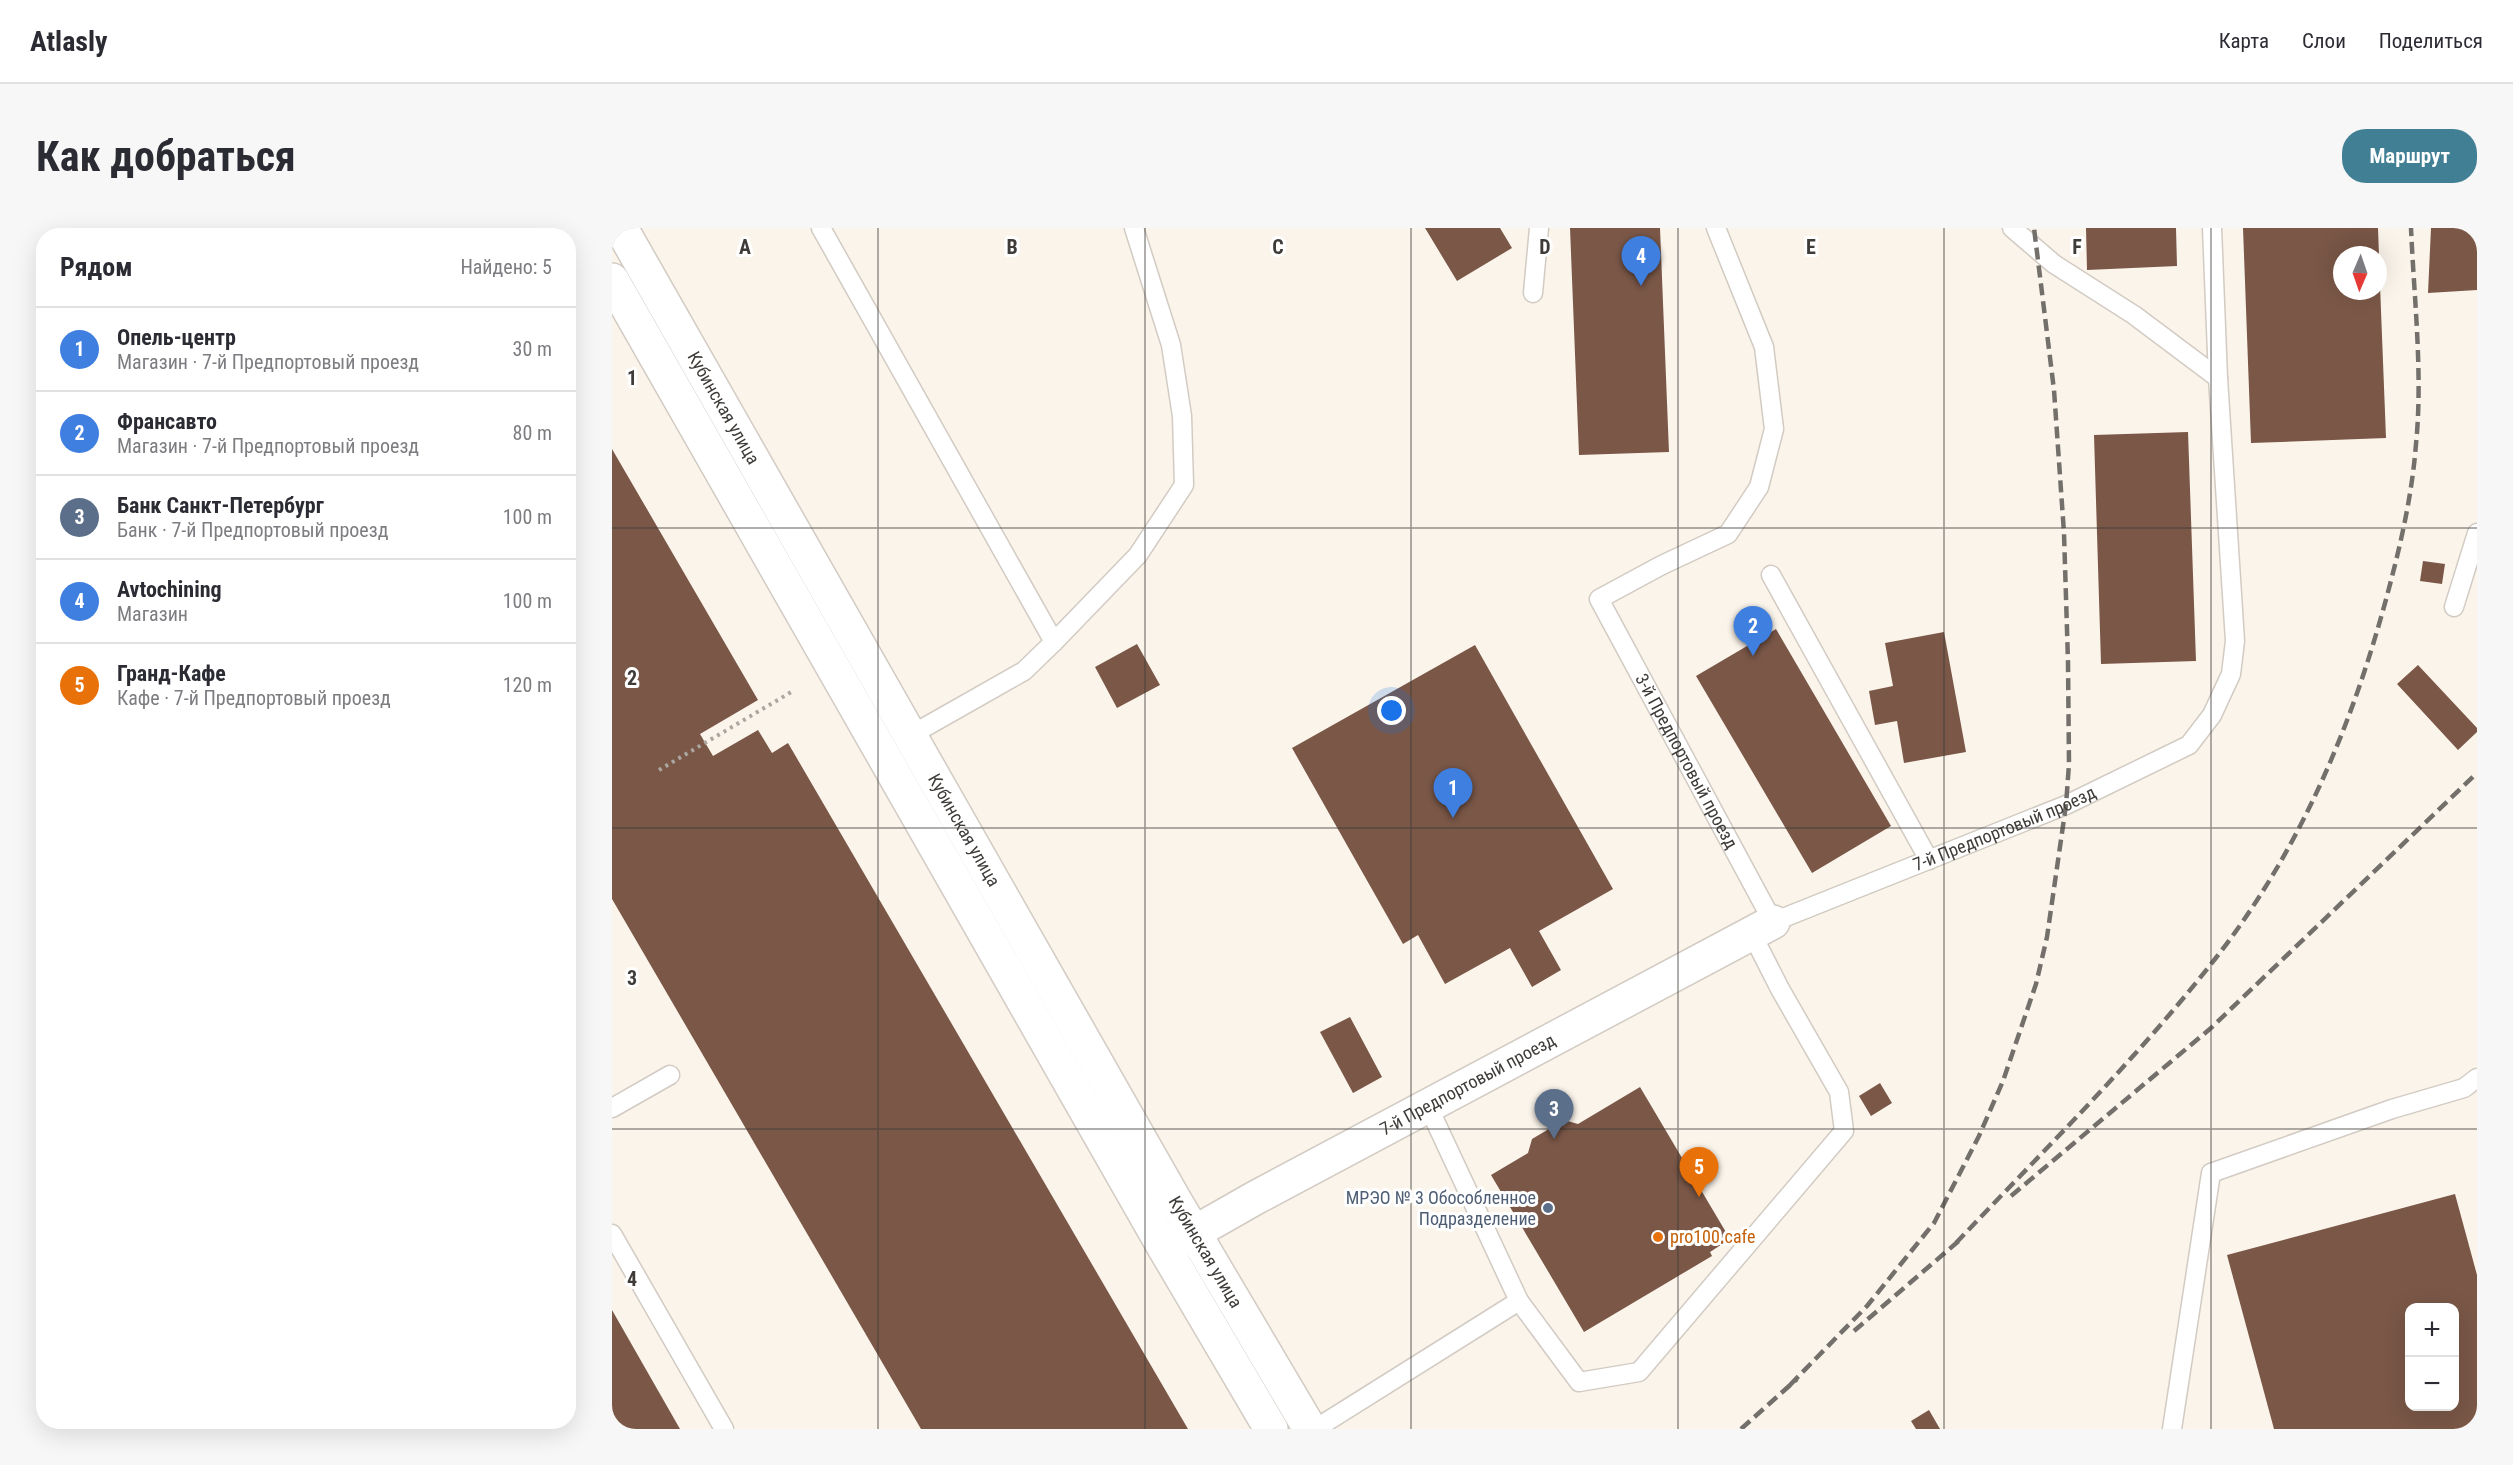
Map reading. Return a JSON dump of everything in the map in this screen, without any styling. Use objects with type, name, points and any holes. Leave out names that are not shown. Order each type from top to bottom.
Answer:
[{"type":"main road","name":"Кубинская улица","points":[[621,228],[1194,1233],[1310,1429]]},
{"type":"main road","name":"Кубинская улица","points":[[612,280],[1165,1250],[1270,1429]]},
{"type":"main road","name":"7-й Предпортовый проезд","points":[[1165,1250],[1428,1106],[1762,928]]},
{"type":"lane","points":[[821,228],[1054,642]]},
{"type":"lane","points":[[882,753],[1024,671],[1138,555],[1184,485],[1182,416],[1171,345],[1134,228]]},
{"type":"lane","points":[[1533,293],[1539,228]]},
{"type":"lane","name":"3-й Предпортовый проезд","points":[[1520,1301],[1579,1382],[1639,1372],[1844,1131],[1839,1092],[1780,989],[1762,928],[1599,599],[1662,565],[1728,534],[1759,488],[1774,429],[1764,347],[1716,228]]},
{"type":"lane","points":[[2012,228],[2045,257],[2134,315],[2218,378]]},
{"type":"lane","points":[[2212,228],[2218,378]]},
{"type":"lane","name":"7-й Предпортовый проезд","points":[[1762,928],[2066,805],[2189,745],[2212,716],[2230,674],[2235,641],[2218,378]]},
{"type":"lane","points":[[2454,608],[2477,533]]},
{"type":"lane","points":[[1771,575],[1929,860]]},
{"type":"lane","points":[[612,1108],[670,1075]]},
{"type":"lane","points":[[2172,1429],[2211,1173],[2392,1109],[2464,1088],[2477,1078]]},
{"type":"lane","points":[[1315,1429],[1520,1301],[1428,1106]]},
{"type":"lane","points":[[1110,1152],[1139,1136]]},
{"type":"lane","points":[[612,1234],[724,1429]]},
{"type":"path","points":[[659,770],[794,691]]},
{"type":"building","points":[[1425,228],[1500,228],[1512,248],[1457,281]]},
{"type":"building","points":[[1570,228],[1660,228],[1669,452],[1579,455]]},
{"type":"building","points":[[2086,228],[2176,228],[2177,266],[2087,270]]},
{"type":"building","points":[[2243,228],[2378,228],[2379,246],[2333,246],[2333,300],[2381,300],[2386,438],[2251,443]]},
{"type":"building","points":[[2431,228],[2477,228],[2477,290],[2428,293]]},
{"type":"building","points":[[2188,432],[2196,661],[2101,664],[2094,435]]},
{"type":"building","points":[[612,449],[758,700],[700,734],[713,756],[758,730],[772,753],[788,743],[1188,1429],[921,1429],[612,899]]},
{"type":"building","points":[[2423,561],[2445,564],[2442,584],[2420,581]]},
{"type":"building","points":[[1776,629],[1891,826],[1812,873],[1696,676]]},
{"type":"building","points":[[1944,632],[1966,752],[1904,763],[1897,721],[1875,725],[1869,691],[1893,686],[1885,643]]},
{"type":"building","points":[[1137,644],[1160,685],[1117,708],[1095,667]]},
{"type":"building","points":[[1475,645],[1613,889],[1539,931],[1561,970],[1532,987],[1510,948],[1445,984],[1418,935],[1403,944],[1292,748]]},
{"type":"building","points":[[2418,665],[2477,728],[2477,732],[2458,750],[2397,684]]},
{"type":"building","points":[[1350,1017],[1382,1077],[1353,1093],[1320,1032]]},
{"type":"building","points":[[1880,1083],[1892,1103],[1871,1116],[1859,1096]]},
{"type":"building","points":[[1640,1087],[1730,1239],[1710,1252],[1712,1256],[1584,1332],[1491,1175],[1528,1153],[1532,1139],[1564,1120],[1578,1124]]},
{"type":"building","points":[[2455,1194],[2477,1275],[2477,1429],[2274,1429],[2227,1255]]},
{"type":"building","points":[[612,1310],[680,1429],[612,1429]]},
{"type":"building","points":[[1929,1410],[1940,1429],[1916,1429],[1911,1421]]},
{"type":"railway","points":[[1790,1385],[1867,1306],[1934,1223],[1979,1136],[2003,1081],[2036,984],[2047,937],[2066,805],[2069,764],[2068,662],[2064,533],[2054,390],[2034,228]]},
{"type":"railway","points":[[1956,1243],[2122,1069],[2215,959],[2273,875],[2320,784],[2340,738],[2374,641],[2409,500],[2416,444],[2419,391],[2411,228]]},
{"type":"railway","points":[[2011,1196],[2211,1028],[2477,773]]},
{"type":"railway","points":[[1854,1331],[1961,1239]]},
{"type":"railway","points":[[1741,1429],[1797,1379]]},
{"type":"place","name":"Avtochining","points":[[1641,286]]},
{"type":"place","name":"Франсавто","points":[[1753,656]]},
{"type":"place","name":"Опель-центр","points":[[1453,818]]},
{"type":"place","name":"Банк Санкт-Петербург","points":[[1554,1139]]},
{"type":"place","name":"Гранд-Кафе","points":[[1699,1197]]},
{"type":"place","name":"МРЭО № 3 Обособленное Подразделение","points":[[1548,1208]]},
{"type":"place","name":"pro100.cafe","points":[[1658,1237]]}]
